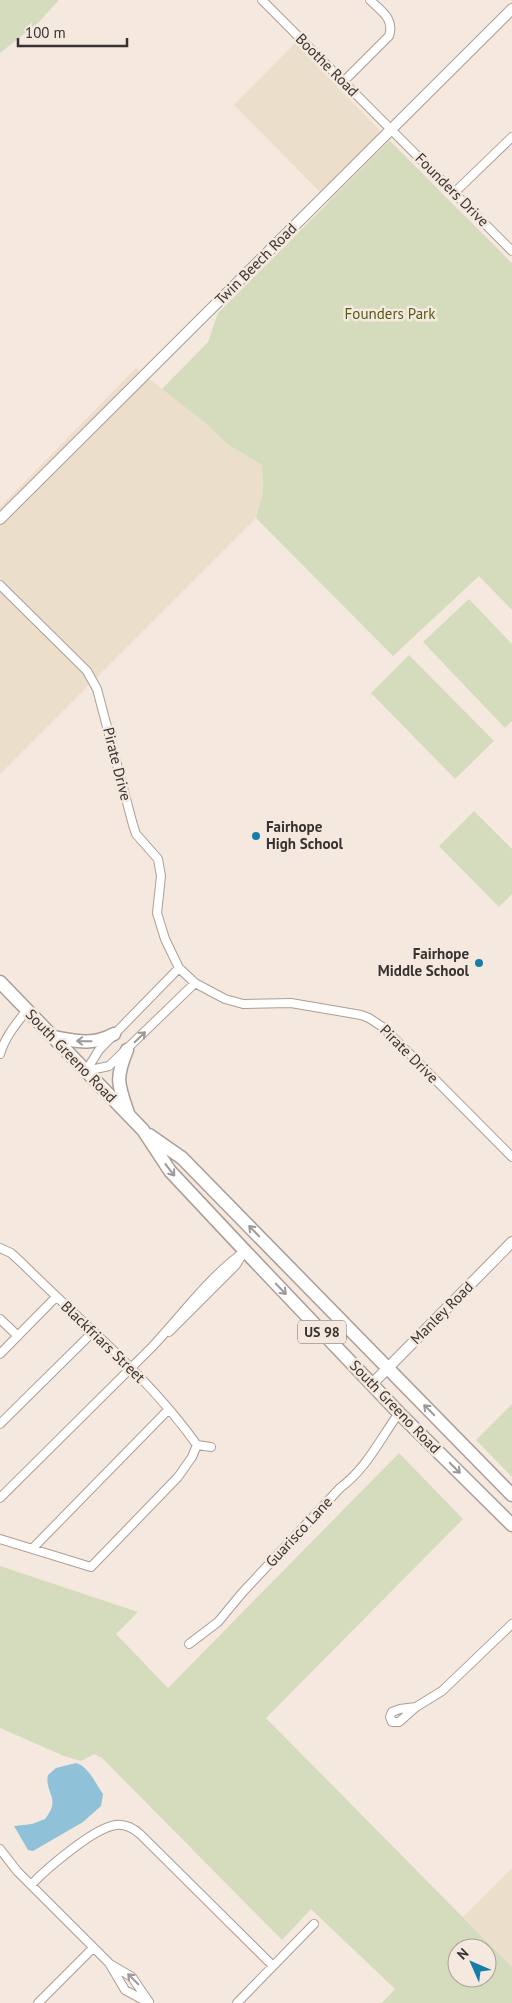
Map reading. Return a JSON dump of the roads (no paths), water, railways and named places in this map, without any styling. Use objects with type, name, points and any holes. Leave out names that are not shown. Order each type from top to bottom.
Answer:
[{"type":"main road","name":"South Greeno Road","points":[[0,982],[143,1130],[182,1158],[512,1495]]},
{"type":"main road","points":[[52,1037],[100,1042],[114,1034]]},
{"type":"main road","points":[[127,1050],[118,1079],[119,1088],[130,1117]]},
{"type":"main road","name":"South Greeno Road","points":[[143,1130],[170,1171],[399,1412],[512,1525]]},
{"type":"street","name":"Boothe Road","points":[[262,0],[344,81],[390,130]]},
{"type":"street","points":[[344,81],[389,36],[392,28],[389,20],[370,0]]},
{"type":"street","name":"Twin Beech Road","points":[[0,519],[512,9]]},
{"type":"street","name":"Founders Drive","points":[[390,130],[455,192],[512,251]]},
{"type":"street","points":[[455,192],[512,137]]},
{"type":"street","name":"Pirate Drive","points":[[0,586],[87,671],[96,689],[136,834],[158,859],[161,876],[157,913],[165,939],[179,968],[195,983],[225,999],[243,1004],[291,1003],[369,1018],[384,1028],[512,1157]]},
{"type":"street","points":[[86,1071],[99,1050],[179,968]]},
{"type":"street","points":[[86,1071],[109,1066],[195,983]]},
{"type":"street","points":[[0,1054],[14,1026],[27,1010]]},
{"type":"street","name":"Manley Road","points":[[372,1384],[512,1242]]},
{"type":"street","name":"Blackfriars Street","points":[[0,1248],[11,1253],[130,1368],[170,1408],[197,1445]]},
{"type":"street","points":[[0,1498],[163,1335],[172,1330],[236,1265],[245,1251]]},
{"type":"street","points":[[0,1354],[56,1297]]},
{"type":"street","points":[[0,1319],[18,1336]]},
{"type":"street","points":[[0,1424],[93,1332]]},
{"type":"street","points":[[33,1548],[170,1408]]},
{"type":"street","name":"Guarisco Lane","points":[[189,1644],[218,1622],[242,1593],[335,1494],[357,1474],[399,1412]]},
{"type":"street","points":[[0,1539],[91,1567],[178,1476],[192,1457],[197,1445],[210,1447]]},
{"type":"street","points":[[416,1706],[442,1691],[512,1624]]},
{"type":"street","points":[[31,1885],[104,1828],[124,1825],[140,1834],[273,1966]]},
{"type":"street","points":[[0,1849],[9,1862],[93,1948],[109,1963],[132,1977],[149,2003]]},
{"type":"street","points":[[237,2003],[314,1924]]},
{"type":"street","points":[[38,2003],[93,1948]]},
{"type":"street","points":[[109,1963],[125,1990],[149,2003]]},
{"type":"water","points":[[76,1763],[88,1771],[103,1794],[101,1806],[83,1822],[33,1851],[28,1850],[14,1826],[32,1824],[45,1819],[52,1806],[47,1781],[48,1775],[56,1768]]},
{"type":"place","name":"Fairhope High School","points":[[256,836]]},
{"type":"place","name":"Fairhope Middle School","points":[[479,963]]},
{"type":"park label","name":"Founders Park","points":[[390,314]]}]
